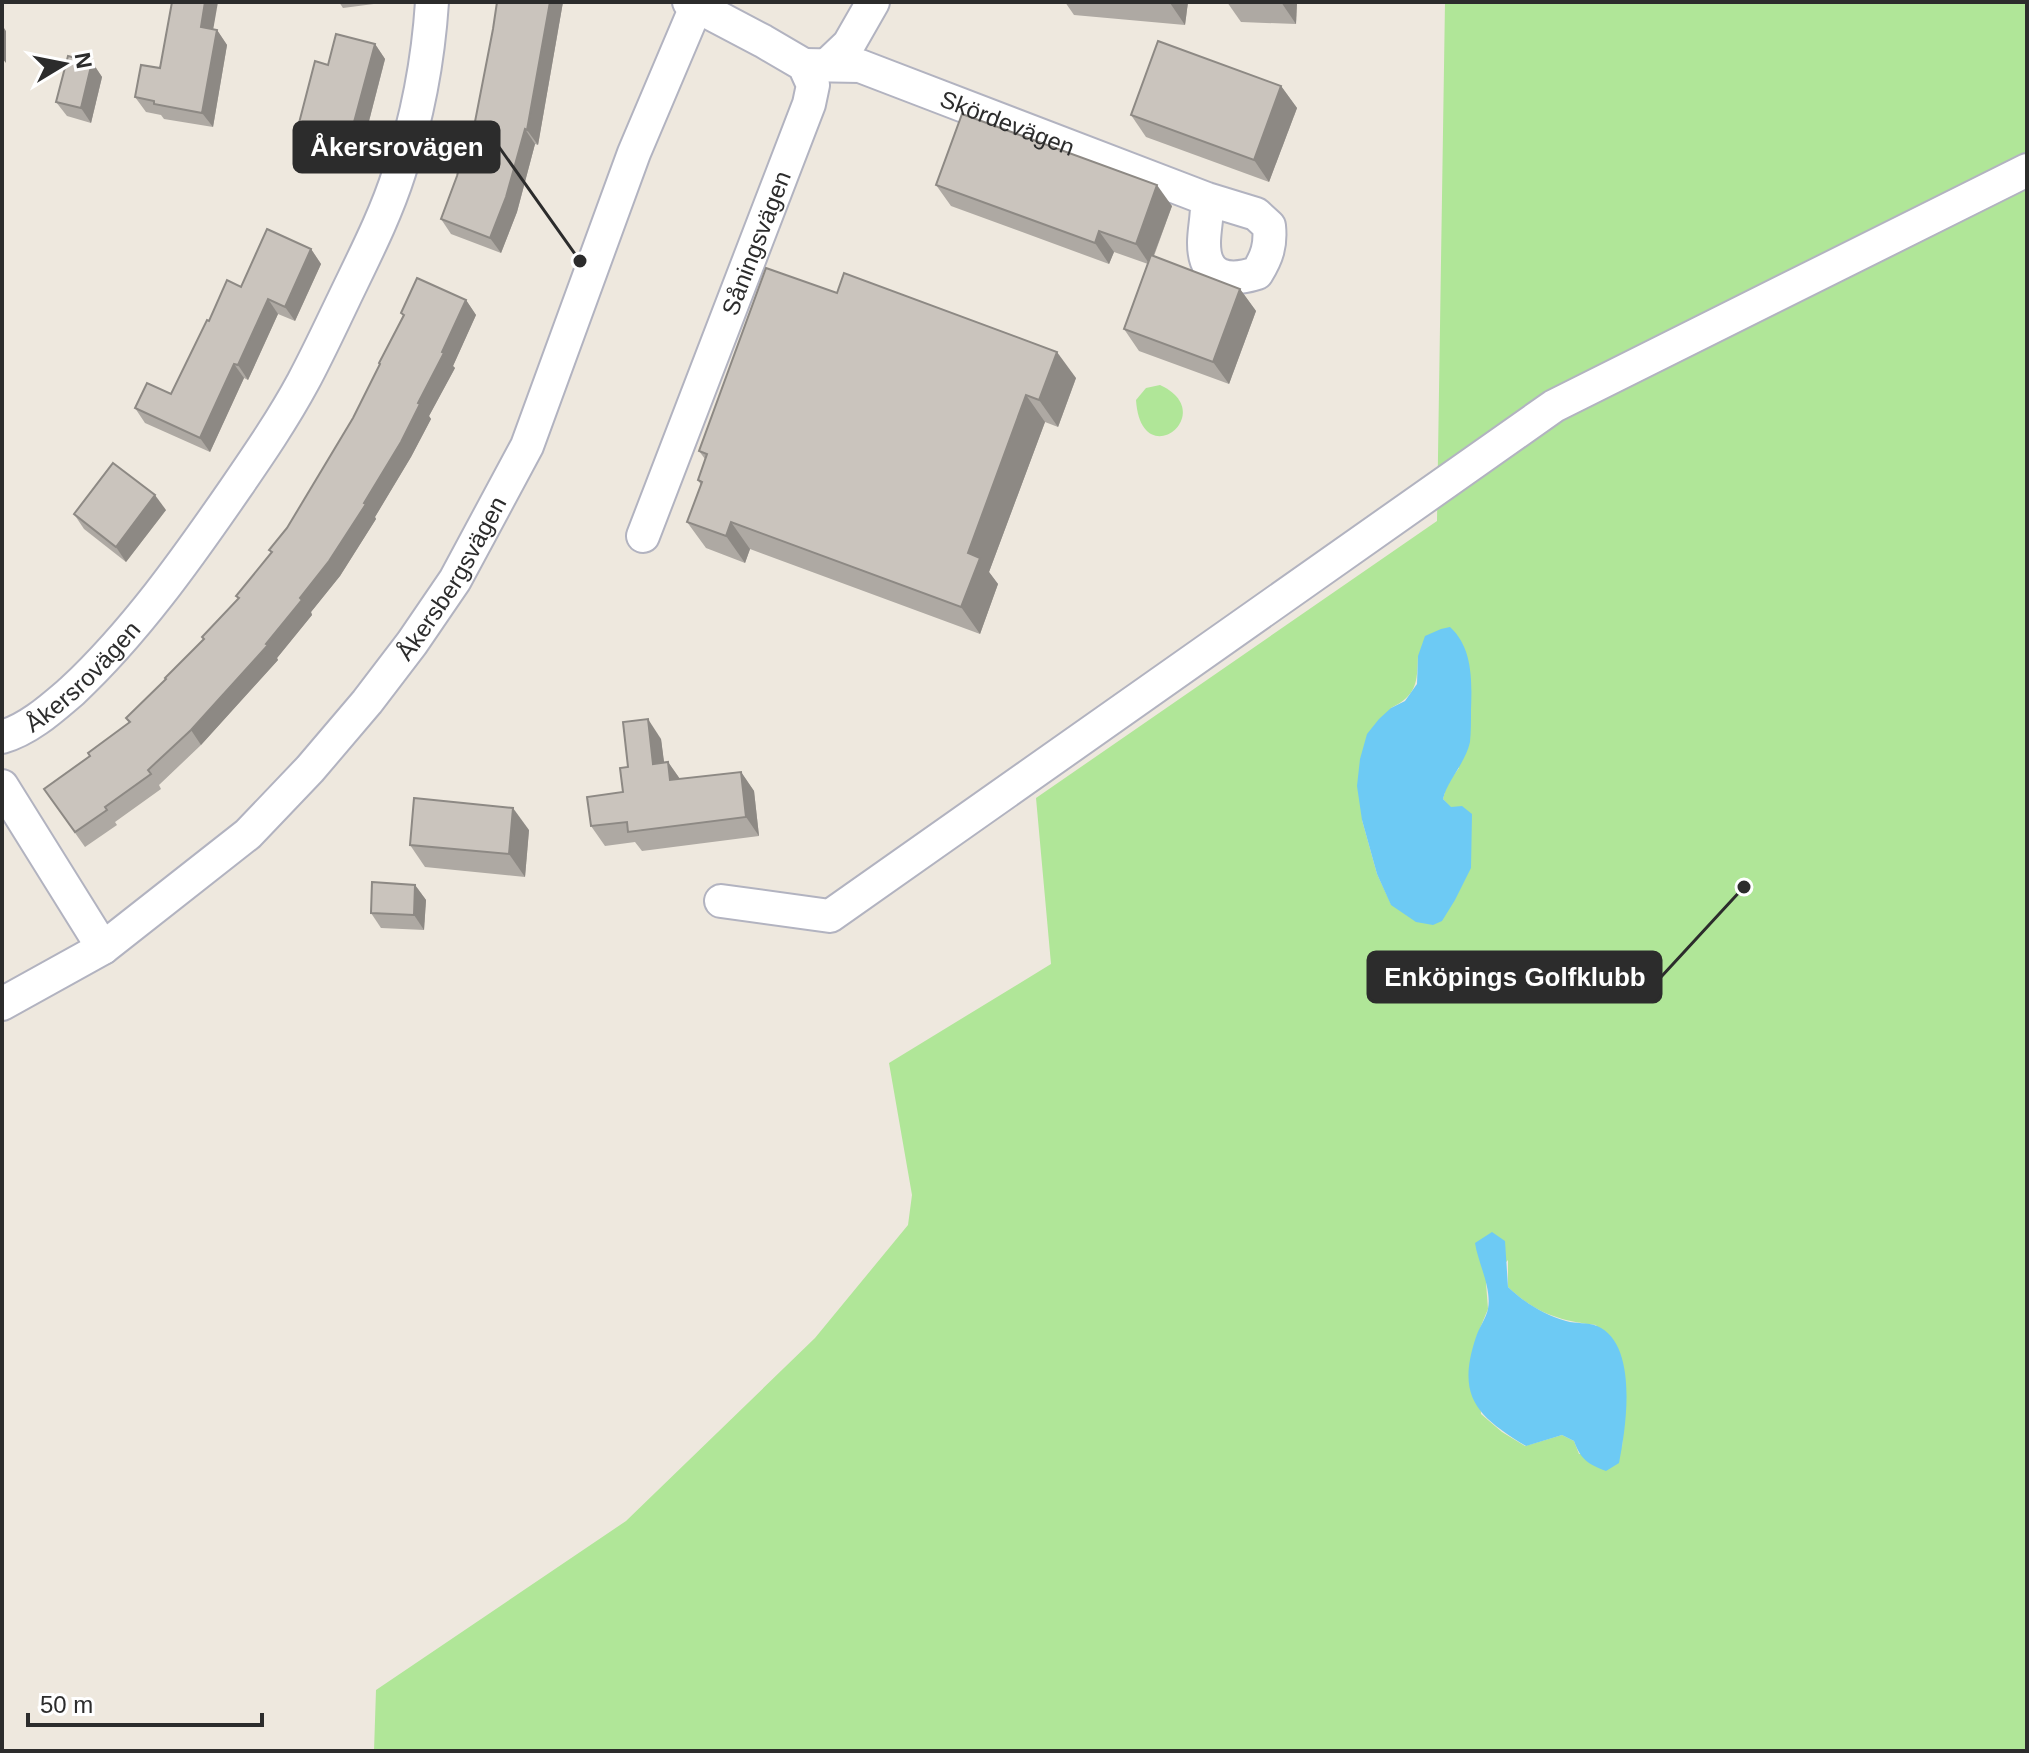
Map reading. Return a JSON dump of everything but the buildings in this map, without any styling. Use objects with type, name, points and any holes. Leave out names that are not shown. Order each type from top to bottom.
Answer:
[{"type":"street","name":"Åkersrovägen","points":[[2,737],[13,734],[49,711],[93,671],[135,624],[201,539],[303,383],[371,244],[398,176],[421,97],[432,2]]},
{"type":"street","points":[[694,3],[763,41],[816,65],[849,44],[873,2]]},
{"type":"street","name":"Åkersbergsvägen","points":[[2,1004],[103,948],[248,834],[310,769],[412,643],[455,580],[527,446],[634,153],[694,3]]},
{"type":"street","name":"Skördevägen","points":[[816,65],[860,66],[1207,199]]},
{"type":"street","name":"Såningsvägen","points":[[643,536],[809,104],[816,65]]},
{"type":"street","points":[[721,901],[830,916],[1554,406],[2027,170]]},
{"type":"street","points":[[2,786],[103,948]]},
{"type":"green space","points":[[1445,2],[2027,2],[2027,1751],[374,1751],[376,1690],[626,1521],[815,1338],[908,1225],[912,1195],[889,1063],[1051,964],[1036,798],[1437,521]],"holes":[[[1418,656],[1459,768],[1447,784],[1443,799],[1451,808],[1391,904],[1377,874],[1362,820],[1391,708],[1411,693]],[[1508,1260],[1508,1287],[1528,1303],[1559,1318],[1596,1325],[1626,1388],[1622,1447],[1579,1454],[1574,1441],[1562,1435],[1525,1446],[1481,1414],[1476,1338],[1488,1309],[1486,1283]]]},
{"type":"green space","points":[[1160,385],[1177,397],[1183,410],[1181,422],[1173,432],[1162,436],[1150,434],[1141,422],[1136,400],[1146,388]]},
{"type":"water","points":[[1450,627],[1458,635],[1470,666],[1471,730],[1468,750],[1443,799],[1451,807],[1462,806],[1472,814],[1471,868],[1442,921],[1433,925],[1416,922],[1391,905],[1377,874],[1362,820],[1357,786],[1367,734],[1391,708],[1405,701],[1417,684],[1418,656],[1425,636]]},
{"type":"water","points":[[1492,1232],[1505,1241],[1508,1287],[1550,1315],[1597,1326],[1610,1336],[1619,1350],[1626,1388],[1624,1429],[1619,1463],[1606,1471],[1586,1460],[1574,1441],[1562,1435],[1526,1446],[1495,1425],[1475,1403],[1468,1375],[1470,1358],[1489,1301],[1475,1243]]},
{"type":"place","name":"Åkersrovägen","points":[[580,261]]},
{"type":"place","name":"Enköpings Golfklubb","points":[[1744,887]]}]
